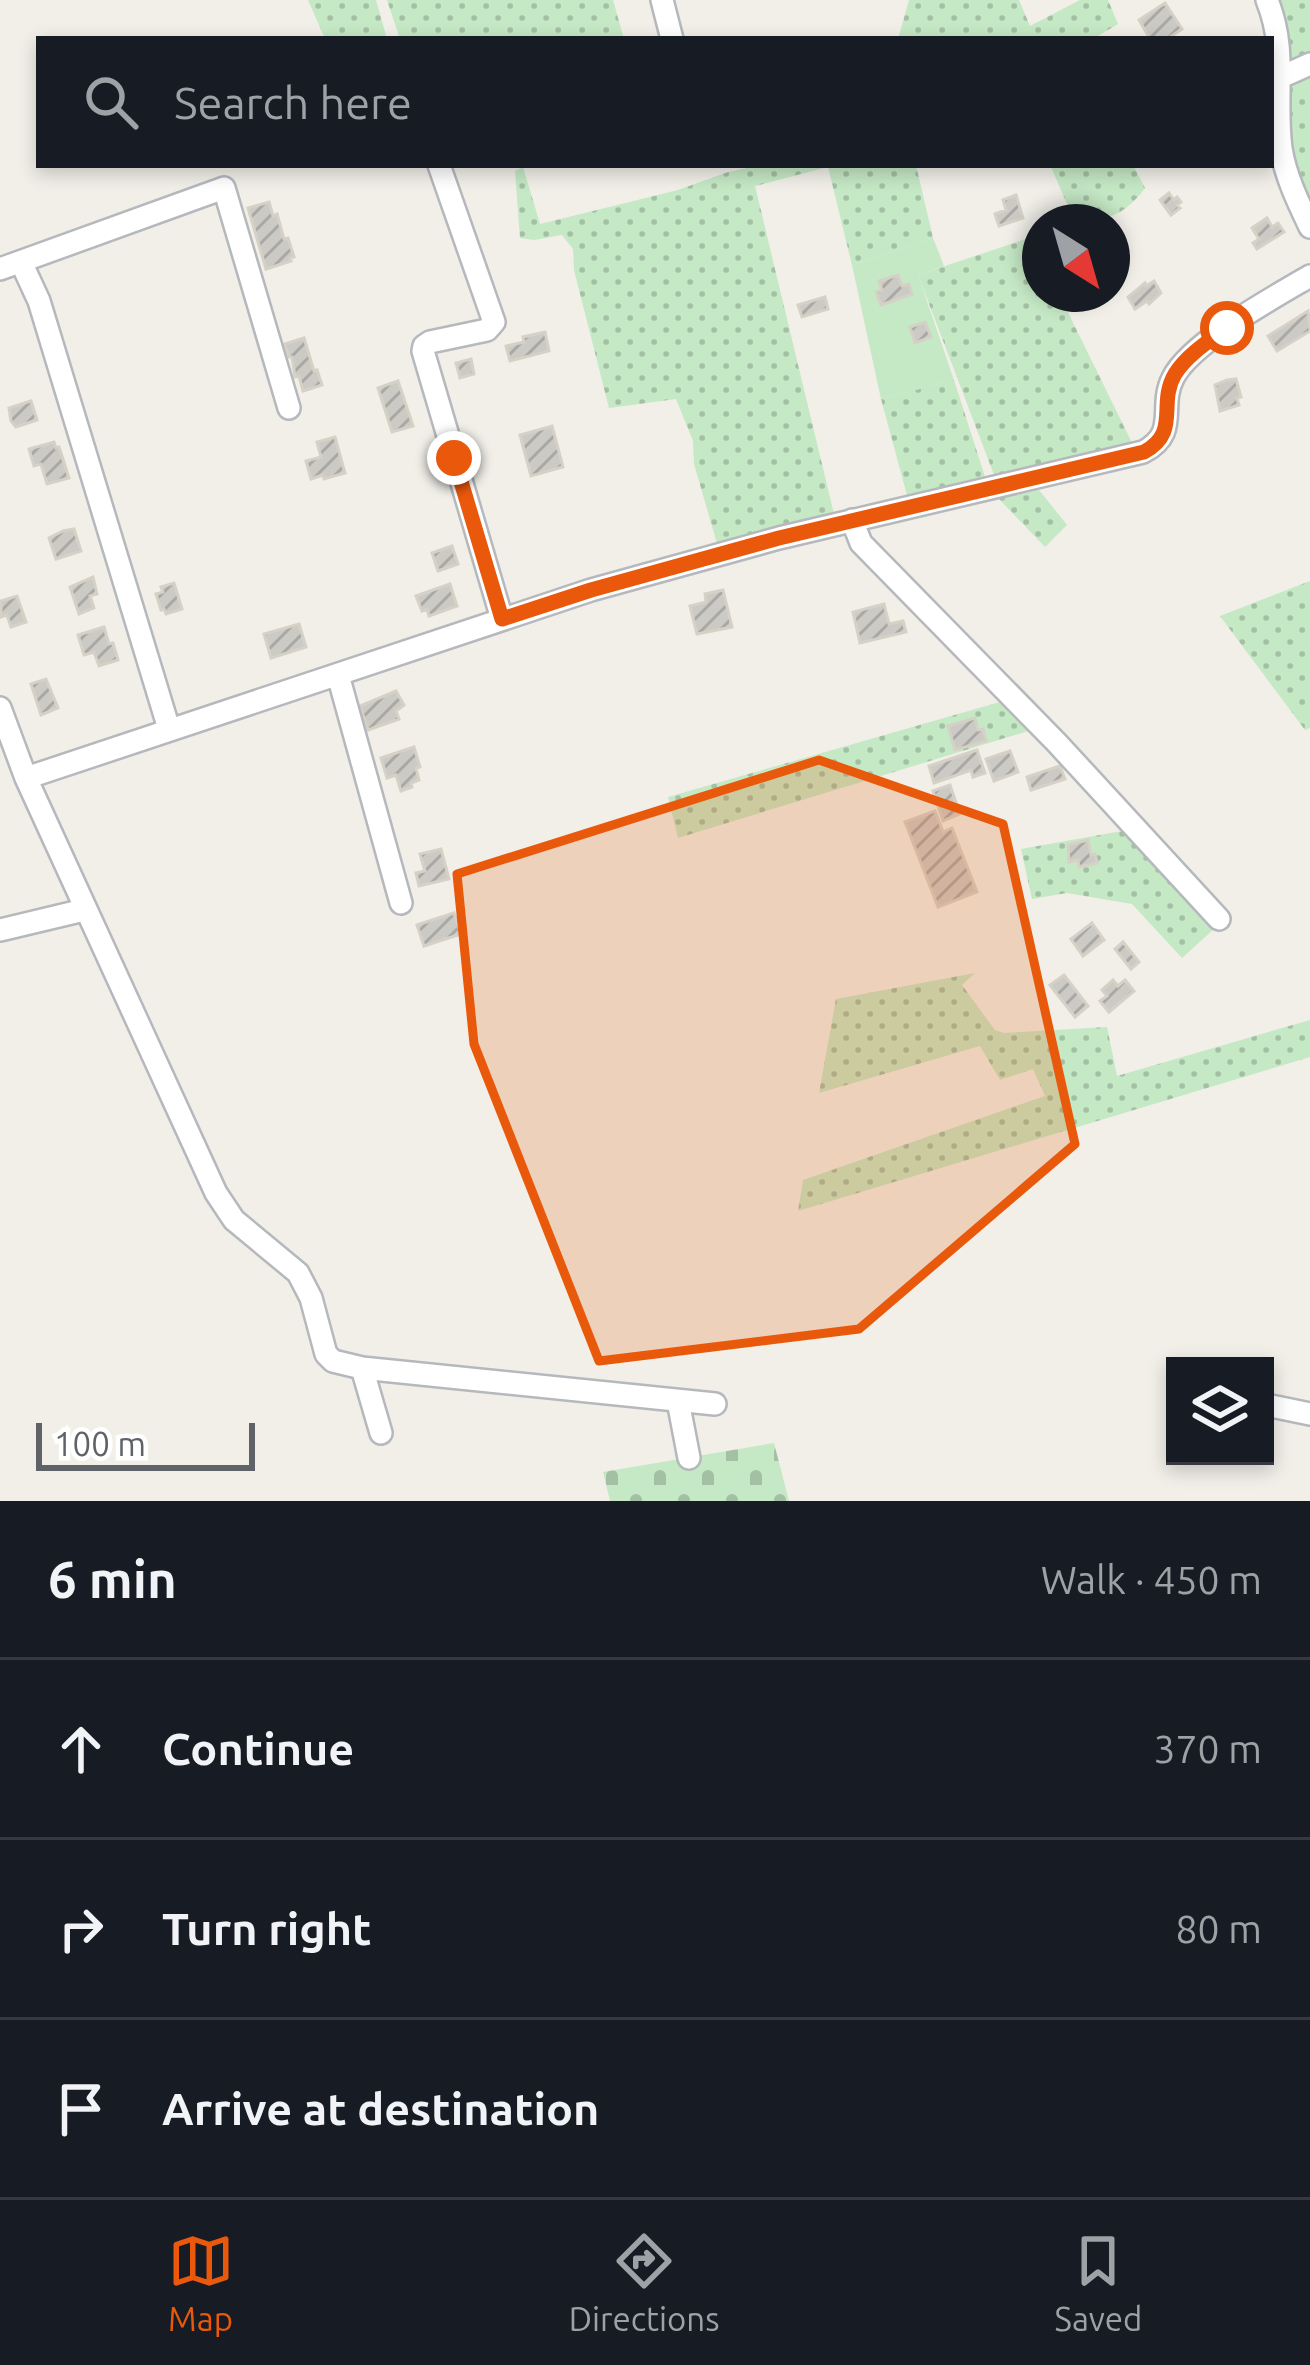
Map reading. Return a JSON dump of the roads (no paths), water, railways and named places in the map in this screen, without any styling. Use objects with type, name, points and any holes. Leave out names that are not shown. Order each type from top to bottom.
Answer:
[{"type":"street","points":[[662,0],[671,36]]},
{"type":"street","points":[[1267,0],[1278,37],[1282,150],[1310,226]]},
{"type":"street","points":[[1281,77],[1310,64]]},
{"type":"street","points":[[440,168],[494,322],[487,330],[424,346],[502,619]]},
{"type":"street","points":[[169,729],[39,301],[10,266],[224,188],[290,408]]},
{"type":"street","points":[[26,778],[650,573],[1150,449],[1164,436],[1168,390],[1183,364],[1227,328],[1310,276]]},
{"type":"street","points":[[852,520],[861,543],[1057,742],[1219,920]]},
{"type":"street","points":[[338,675],[401,903]]},
{"type":"street","points":[[0,708],[85,910],[225,1208],[298,1273],[311,1298],[326,1354],[333,1361],[362,1368],[715,1404]]},
{"type":"street","points":[[0,930],[85,910]]},
{"type":"street","points":[[362,1368],[381,1433]]},
{"type":"street","points":[[679,1401],[689,1458]]},
{"type":"street","points":[[1274,1407],[1310,1414]]}]
